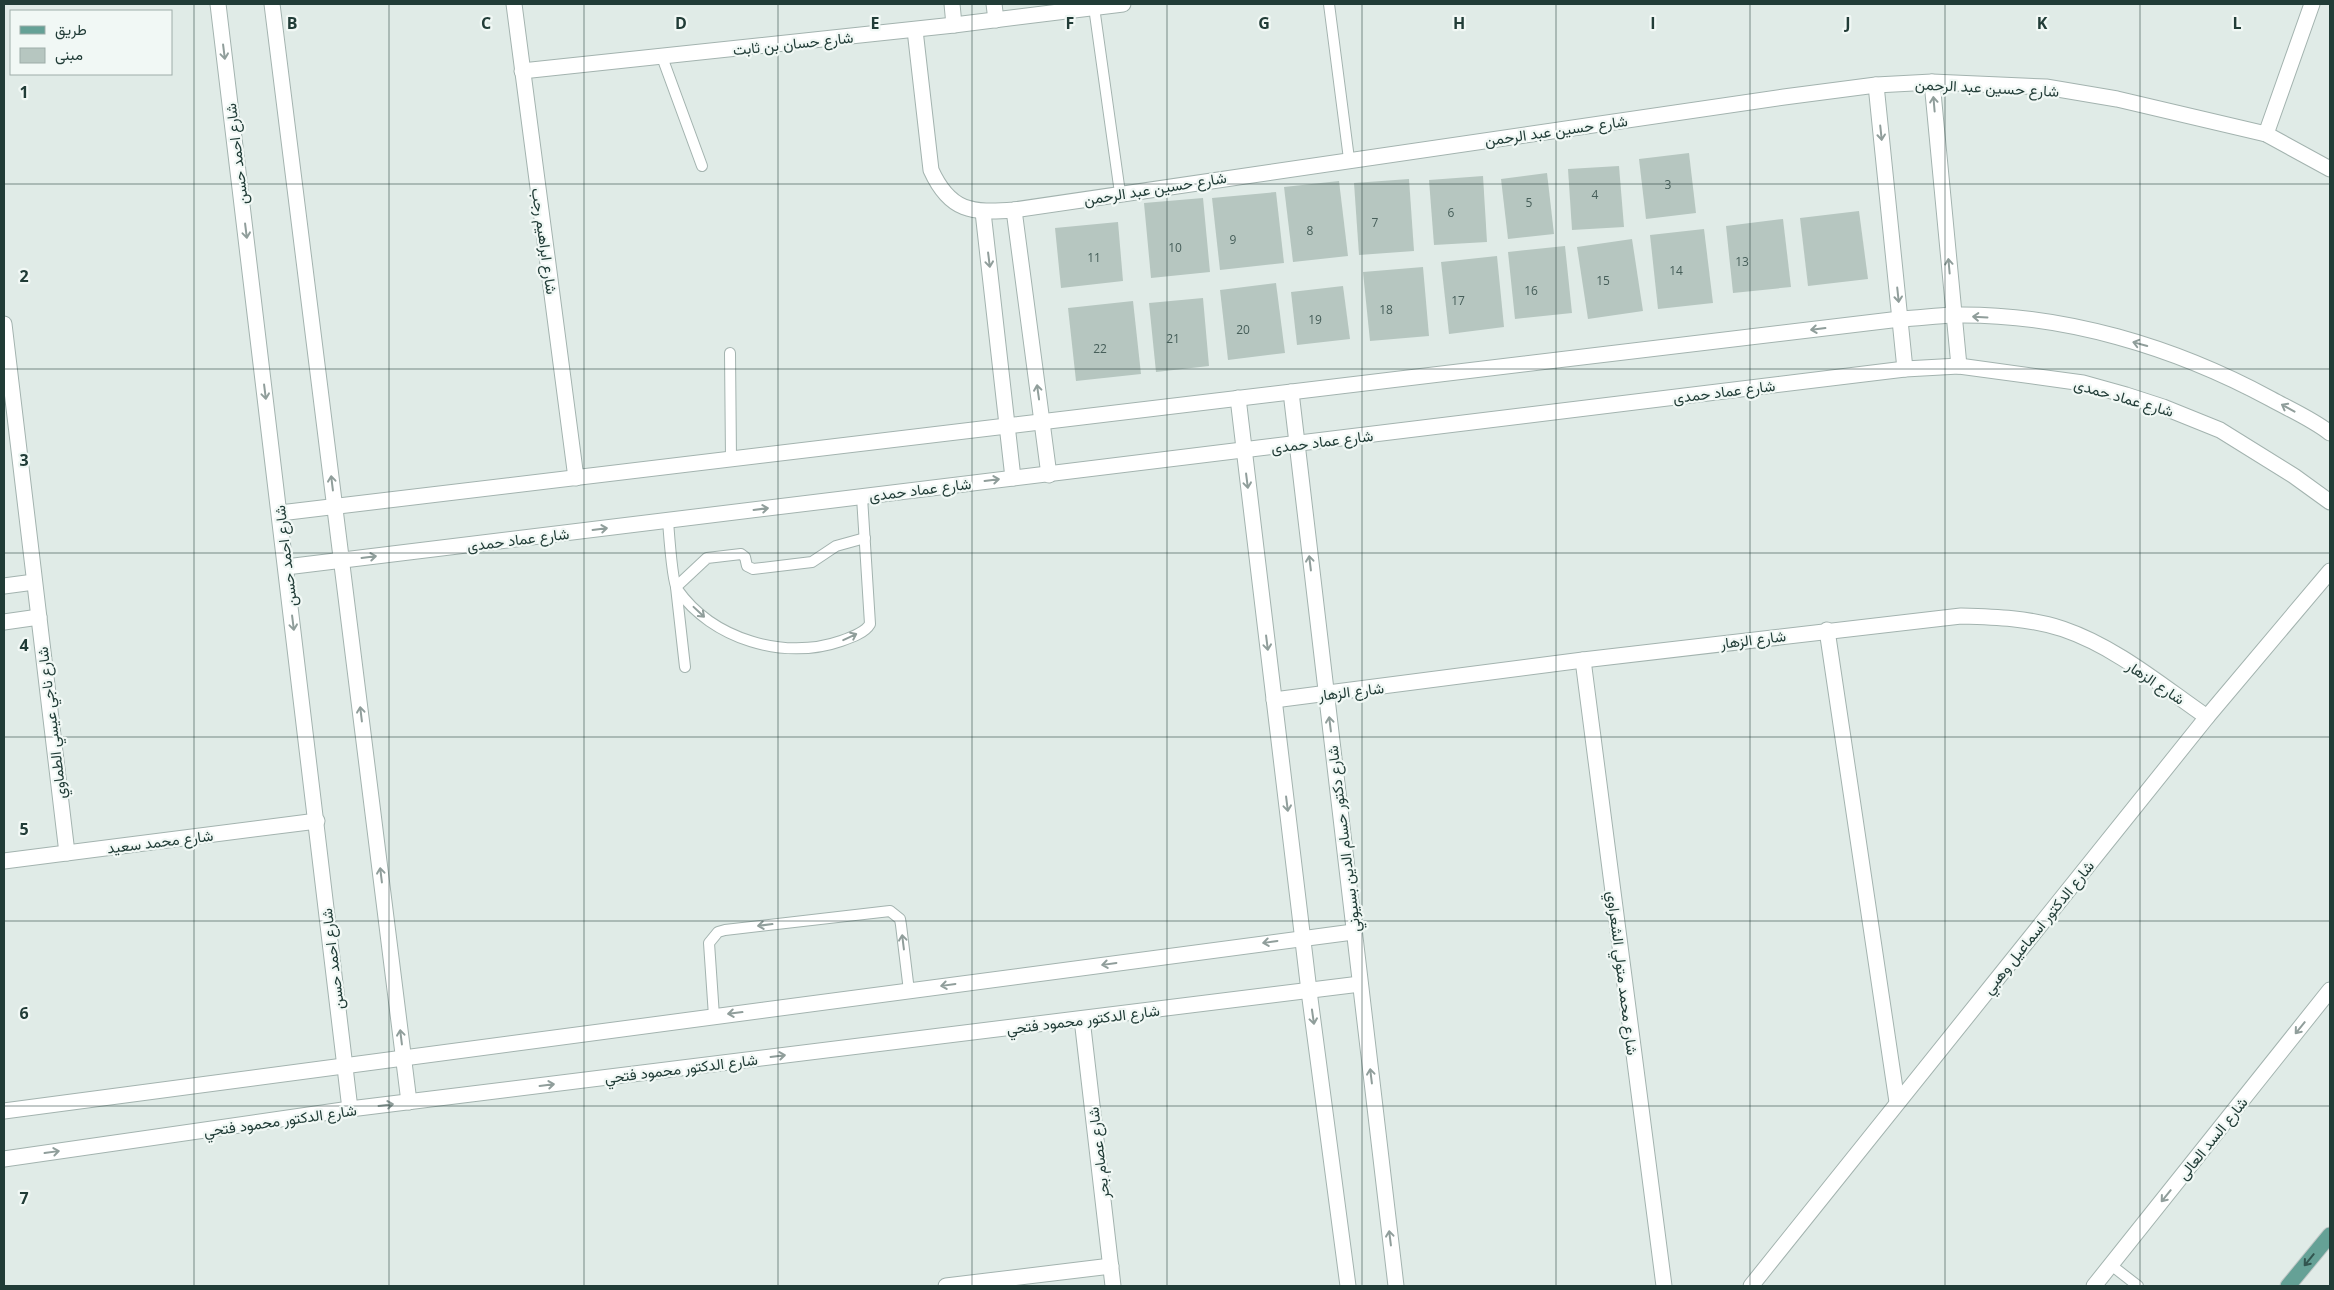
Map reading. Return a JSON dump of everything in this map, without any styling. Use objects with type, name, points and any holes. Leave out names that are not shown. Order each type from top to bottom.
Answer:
[{"type":"main road","points":[[2288,1286],[2330,1235]]},
{"type":"street","name":"شارع احمد حسن","points":[[218,4],[350,1109]]},
{"type":"street","points":[[272,4],[409,1102]]},
{"type":"street","name":"شارع ابراهيم رجب","points":[[514,4],[576,478]]},
{"type":"street","points":[[952,4],[954,25]]},
{"type":"street","points":[[994,4],[996,20]]},
{"type":"street","name":"شارع حسان بن ثابت","points":[[522,72],[915,30],[1124,4]]},
{"type":"street","points":[[2266,134],[2312,4]]},
{"type":"street","name":"شارع حسين عبد الرحمن","points":[[915,30],[931,170],[938,186],[950,200],[966,209],[983,212],[1014,210],[1348,159],[1876,85],[1932,82],[2046,87],[2117,99],[2266,134],[2330,169]]},
{"type":"street","points":[[1932,82],[1959,366]]},
{"type":"street","points":[[1876,85],[1905,369]]},
{"type":"street","points":[[1014,210],[1049,475]]},
{"type":"street","points":[[983,212],[1013,478]]},
{"type":"street","points":[[280,514],[1900,319],[1954,315],[2025,320],[2078,327],[2161,349],[2237,380],[2330,433]]},
{"type":"street","name":"شارع ناجي عيسي الطماوي","points":[[4,324],[6,356],[67,853]]},
{"type":"street","name":"شارع عماد حمدى","points":[[286,567],[1905,369],[1959,366],[2083,383],[2163,407],[2220,430],[2294,476],[2330,502]]},
{"type":"street","name":"شارع دكتور حسام الدين بسيوني","points":[[1290,392],[1396,1286]]},
{"type":"street","points":[[1238,398],[1348,1286]]},
{"type":"street","name":"شارع الدكتور اسماعيل وهبي","points":[[1751,1286],[2207,717],[2330,571]]},
{"type":"street","points":[[4,586],[34,582]]},
{"type":"street","name":"شارع الزهار","points":[[1274,700],[1827,630],[1961,616],[2012,618],[2063,629],[2114,653],[2207,717]]},
{"type":"street","points":[[4,622],[39,617]]},
{"type":"street","points":[[1827,630],[1898,1102]]},
{"type":"street","name":"شارع محمد متولي الشعراوي","points":[[1583,660],[1664,1286]]},
{"type":"street","name":"شارع محمد سعيد","points":[[4,861],[317,821]]},
{"type":"street","points":[[4,1111],[345,1064],[1354,932]]},
{"type":"street","name":"شارع الدكتور محمود فتحي","points":[[4,1159],[350,1109],[1360,984]]},
{"type":"street","name":"شارع السد العالى","points":[[2094,1286],[2330,990]]},
{"type":"street","name":"شارع عصام بحر","points":[[1082,1019],[1113,1286]]},
{"type":"street","points":[[946,1286],[1111,1266]]},
{"type":"lane","points":[[1329,4],[1348,159]]},
{"type":"lane","points":[[1094,8],[1120,193]]},
{"type":"lane","points":[[662,57],[702,166]]},
{"type":"lane","points":[[730,353],[731,459]]},
{"type":"lane","points":[[676,587],[701,615],[733,635],[769,647],[807,650],[851,638],[870,624],[862,497]]},
{"type":"lane","points":[[668,520],[685,667]]},
{"type":"lane","points":[[676,587],[707,558],[741,554],[745,557],[747,566],[753,569],[812,562],[836,546],[865,538]]},
{"type":"lane","points":[[714,1016],[709,943],[718,932],[725,930],[890,911],[900,919],[909,991]]},
{"type":"lane","points":[[2110,1265],[2138,1286]]},
{"type":"building","points":[[1689,153],[1696,213],[1646,219],[1639,159]]},
{"type":"building","points":[[1619,166],[1624,227],[1572,230],[1568,169]]},
{"type":"building","points":[[1547,173],[1554,234],[1508,239],[1501,179]]},
{"type":"building","points":[[1483,176],[1487,242],[1434,245],[1429,180]]},
{"type":"building","points":[[1409,179],[1414,251],[1359,255],[1354,183]]},
{"type":"building","points":[[1339,181],[1348,256],[1293,262],[1284,187]]},
{"type":"building","points":[[1276,192],[1284,263],[1220,270],[1212,198]]},
{"type":"building","points":[[1203,198],[1210,272],[1151,278],[1144,203]]},
{"type":"building","points":[[1859,211],[1868,279],[1808,286],[1800,218]]},
{"type":"building","points":[[1783,219],[1791,287],[1733,293],[1726,226]]},
{"type":"building","points":[[1118,222],[1123,281],[1061,288],[1055,228]]},
{"type":"building","points":[[1704,229],[1713,303],[1658,309],[1650,235]]},
{"type":"building","points":[[1632,239],[1643,311],[1588,319],[1577,247]]},
{"type":"building","points":[[1565,246],[1572,313],[1515,319],[1508,252]]},
{"type":"building","points":[[1497,256],[1504,327],[1449,334],[1441,262]]},
{"type":"building","points":[[1423,267],[1429,336],[1370,341],[1363,272]]},
{"type":"building","points":[[1276,283],[1285,353],[1228,360],[1220,290]]},
{"type":"building","points":[[1343,286],[1350,339],[1297,345],[1291,292]]},
{"type":"building","points":[[1203,298],[1209,366],[1156,372],[1149,303]]},
{"type":"building","points":[[1133,301],[1141,374],[1076,381],[1068,308]]}]
